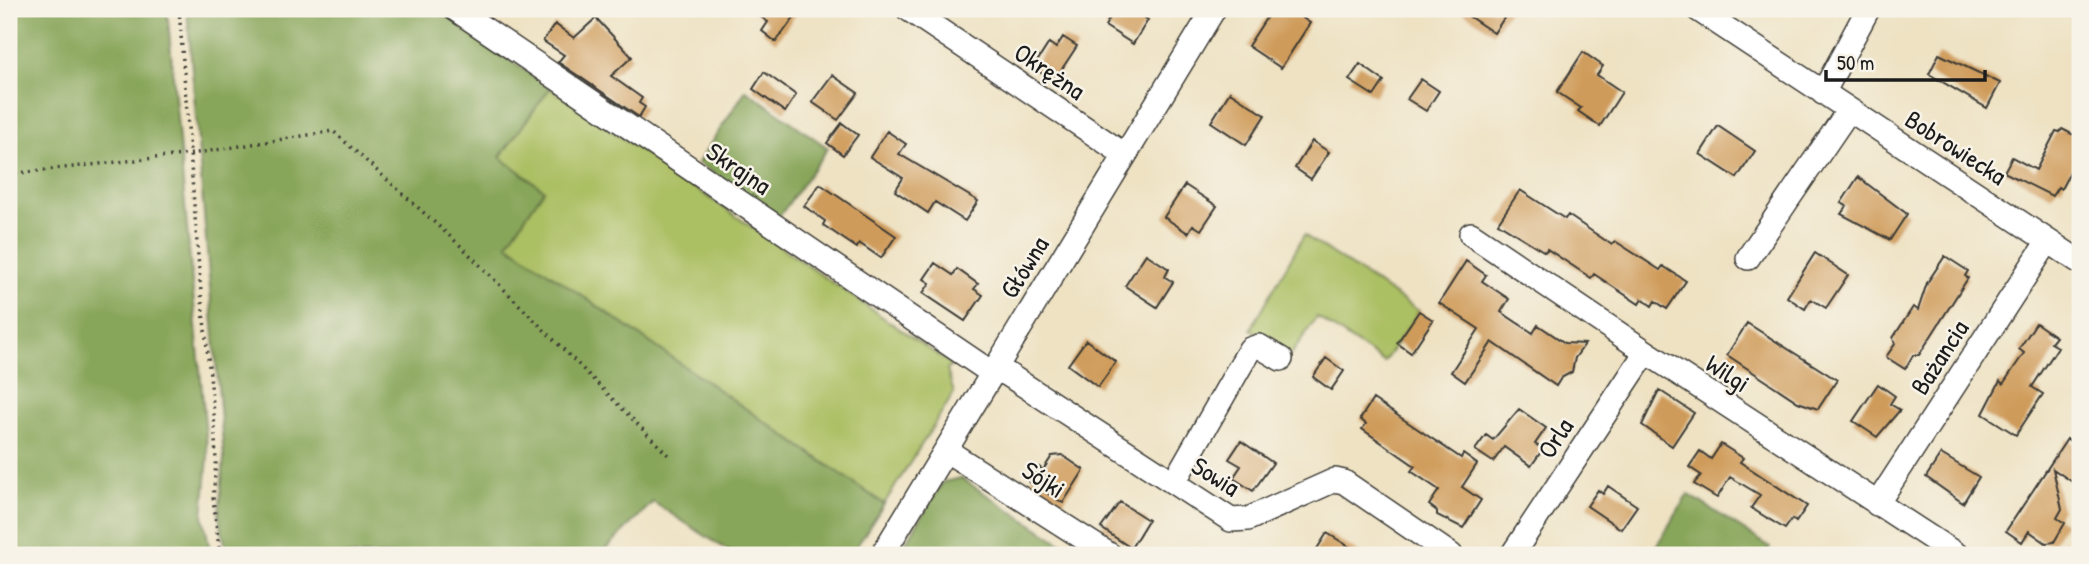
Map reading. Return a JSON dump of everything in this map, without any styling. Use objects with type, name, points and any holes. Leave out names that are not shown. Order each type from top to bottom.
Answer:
[{"type":"street","name":"Skrajna","points":[[455,9],[983,367],[994,368]]},
{"type":"street","name":"Okrężna","points":[[908,9],[1125,155]]},
{"type":"street","name":"Główna","points":[[882,555],[1214,9]]},
{"type":"street","name":"Bobrowiecka","points":[[1697,9],[2080,262]]},
{"type":"street","points":[[1823,93],[1868,9]]},
{"type":"street","points":[[1748,258],[1849,110]]},
{"type":"street","name":"Wilgi","points":[[1471,234],[1957,555]]},
{"type":"street","name":"Bażancia","points":[[1877,504],[2048,241]]},
{"type":"street","points":[[1174,482],[1250,349],[1259,346],[1281,359]]},
{"type":"street","name":"Orla","points":[[1512,555],[1646,352]]},
{"type":"street","name":"Sowia","points":[[994,368],[1231,520],[1248,519],[1324,483],[1344,482],[1451,555]]},
{"type":"street","name":"Sójki","points":[[947,450],[1110,555]]},
{"type":"path","points":[[179,9],[214,413],[216,462],[213,499],[220,555]]},
{"type":"path","points":[[9,174],[191,153],[333,131],[464,249],[668,455]]},
{"type":"green space","points":[[9,9],[167,9],[208,457],[203,515],[211,555],[9,555]]},
{"type":"green space","points":[[187,9],[437,9],[550,88],[500,157],[544,190],[507,244],[884,504],[851,555],[735,555],[653,502],[600,555],[227,555],[219,515],[224,458]]},
{"type":"green space","points":[[550,88],[952,365],[947,370],[954,393],[884,504],[507,244],[500,157]]},
{"type":"green space","points":[[746,90],[828,148],[779,217],[698,163]]},
{"type":"green space","points":[[1304,235],[1419,311],[1384,362],[1317,317],[1290,356],[1251,329]]},
{"type":"green space","points":[[961,478],[1079,555],[898,555],[943,482]]},
{"type":"green space","points":[[1688,494],[1770,547],[1767,552],[1772,555],[1651,555]]},
{"type":"building","points":[[750,9],[800,9],[776,42],[762,31],[768,22]]},
{"type":"building","points":[[1115,9],[1150,9],[1145,18],[1148,20],[1133,44],[1105,26]]},
{"type":"building","points":[[1272,9],[1289,9],[1310,23],[1281,68],[1248,46]]},
{"type":"building","points":[[1458,9],[1510,9],[1494,33]]},
{"type":"building","points":[[596,18],[632,57],[611,76],[642,98],[639,103],[645,107],[639,117],[558,62],[564,55],[543,41],[555,24],[574,38]]},
{"type":"building","points":[[1063,37],[1077,46],[1054,81],[1033,68],[1049,43],[1056,48]]},
{"type":"building","points":[[1583,52],[1603,66],[1597,75],[1622,92],[1600,126],[1578,111],[1581,108],[1557,92]]},
{"type":"building","points":[[1939,54],[2000,83],[1987,108],[1929,74]]},
{"type":"building","points":[[1360,64],[1384,81],[1374,96],[1349,80]]},
{"type":"building","points":[[764,72],[796,95],[785,112],[753,89]]},
{"type":"building","points":[[832,75],[858,93],[838,120],[812,102]]},
{"type":"building","points":[[1421,79],[1439,91],[1426,111],[1407,99]]},
{"type":"building","points":[[1230,92],[1265,115],[1246,145],[1211,122]]},
{"type":"building","points":[[842,123],[858,135],[843,155],[827,143]]},
{"type":"building","points":[[1718,126],[1755,151],[1737,178],[1700,154]]},
{"type":"building","points":[[2062,129],[2080,138],[2080,153],[2061,189],[2058,187],[2052,196],[2004,172],[2012,157],[2036,170],[2056,131],[2060,132]]},
{"type":"building","points":[[887,131],[906,144],[899,154],[978,201],[965,221],[935,202],[928,213],[895,191],[903,178],[870,157]]},
{"type":"building","points":[[1312,141],[1329,152],[1311,179],[1295,168]]},
{"type":"building","points":[[1858,177],[1907,214],[1890,240],[1841,214],[1847,206],[1841,203]]},
{"type":"building","points":[[820,184],[896,236],[881,258],[859,243],[857,248],[823,225],[825,221],[804,206]]},
{"type":"building","points":[[1185,185],[1217,206],[1201,230],[1193,225],[1188,233],[1164,217]]},
{"type":"building","points":[[1520,190],[1565,219],[1568,215],[1612,245],[1615,241],[1660,270],[1663,266],[1686,281],[1667,309],[1655,301],[1652,306],[1642,299],[1639,304],[1594,274],[1591,278],[1547,249],[1545,252],[1498,223]]},
{"type":"building","points":[[1815,253],[1848,275],[1826,308],[1811,299],[1805,309],[1787,297]]},
{"type":"building","points":[[1146,254],[1169,269],[1165,277],[1173,282],[1157,307],[1125,286]]},
{"type":"building","points":[[1945,256],[1968,271],[1965,276],[1968,278],[1919,355],[1913,355],[1905,369],[1886,357],[1895,344],[1893,338],[1913,307],[1918,310],[1927,283]]},
{"type":"building","points":[[1466,261],[1486,275],[1482,281],[1509,299],[1501,312],[1533,333],[1538,325],[1565,343],[1585,344],[1575,358],[1572,372],[1561,378],[1556,386],[1492,342],[1465,382],[1451,372],[1479,329],[1439,303]]},
{"type":"building","points":[[935,263],[953,275],[957,269],[978,284],[974,289],[983,295],[965,321],[923,293],[930,283],[924,279]]},
{"type":"building","points":[[1419,311],[1433,320],[1411,353],[1397,343]]},
{"type":"building","points":[[1747,323],[1837,380],[1818,409],[1798,402],[1727,355]]},
{"type":"building","points":[[2036,323],[2056,337],[2051,343],[2058,347],[2032,387],[2043,394],[2016,435],[1983,414],[2000,381],[2003,384],[2024,353],[2019,349]]},
{"type":"building","points":[[1086,340],[1116,362],[1098,387],[1068,365]]},
{"type":"building","points":[[1326,358],[1344,371],[1331,390],[1313,377]]},
{"type":"building","points":[[1878,384],[1895,396],[1890,404],[1900,410],[1877,437],[1853,421]]},
{"type":"building","points":[[1659,390],[1694,413],[1672,446],[1642,425]]},
{"type":"building","points":[[1373,399],[1461,458],[1463,454],[1477,464],[1462,487],[1481,500],[1463,528],[1437,515],[1437,511],[1429,505],[1439,490],[1411,471],[1415,466],[1362,429],[1366,424],[1360,419]]},
{"type":"building","points":[[1519,409],[1546,428],[1535,444],[1543,449],[1531,466],[1504,447],[1493,462],[1475,450],[1486,435],[1493,440]]},
{"type":"building","points":[[2067,439],[2080,448],[2080,487],[2053,469],[2062,509],[2057,518],[2065,523],[2054,542],[2046,543],[2029,531],[2022,542],[2006,531]]},
{"type":"building","points":[[1241,441],[1273,463],[1253,491],[1233,478],[1241,466],[1229,459]]},
{"type":"building","points":[[1721,444],[1743,458],[1740,462],[1807,506],[1796,522],[1792,519],[1785,529],[1751,508],[1760,495],[1730,477],[1717,498],[1694,484],[1701,475],[1689,467],[1700,451],[1711,459]]},
{"type":"building","points":[[1941,454],[1979,477],[1963,503],[1926,477]]},
{"type":"building","points":[[1062,455],[1084,470],[1063,503],[1029,482],[1039,467],[1043,470],[1052,456]]},
{"type":"building","points":[[1608,486],[1637,506],[1621,529],[1587,506],[1598,490],[1603,494]]},
{"type":"building","points":[[1120,502],[1148,520],[1131,548],[1101,528]]},
{"type":"building","points":[[1327,533],[1363,555],[1313,555]]}]
